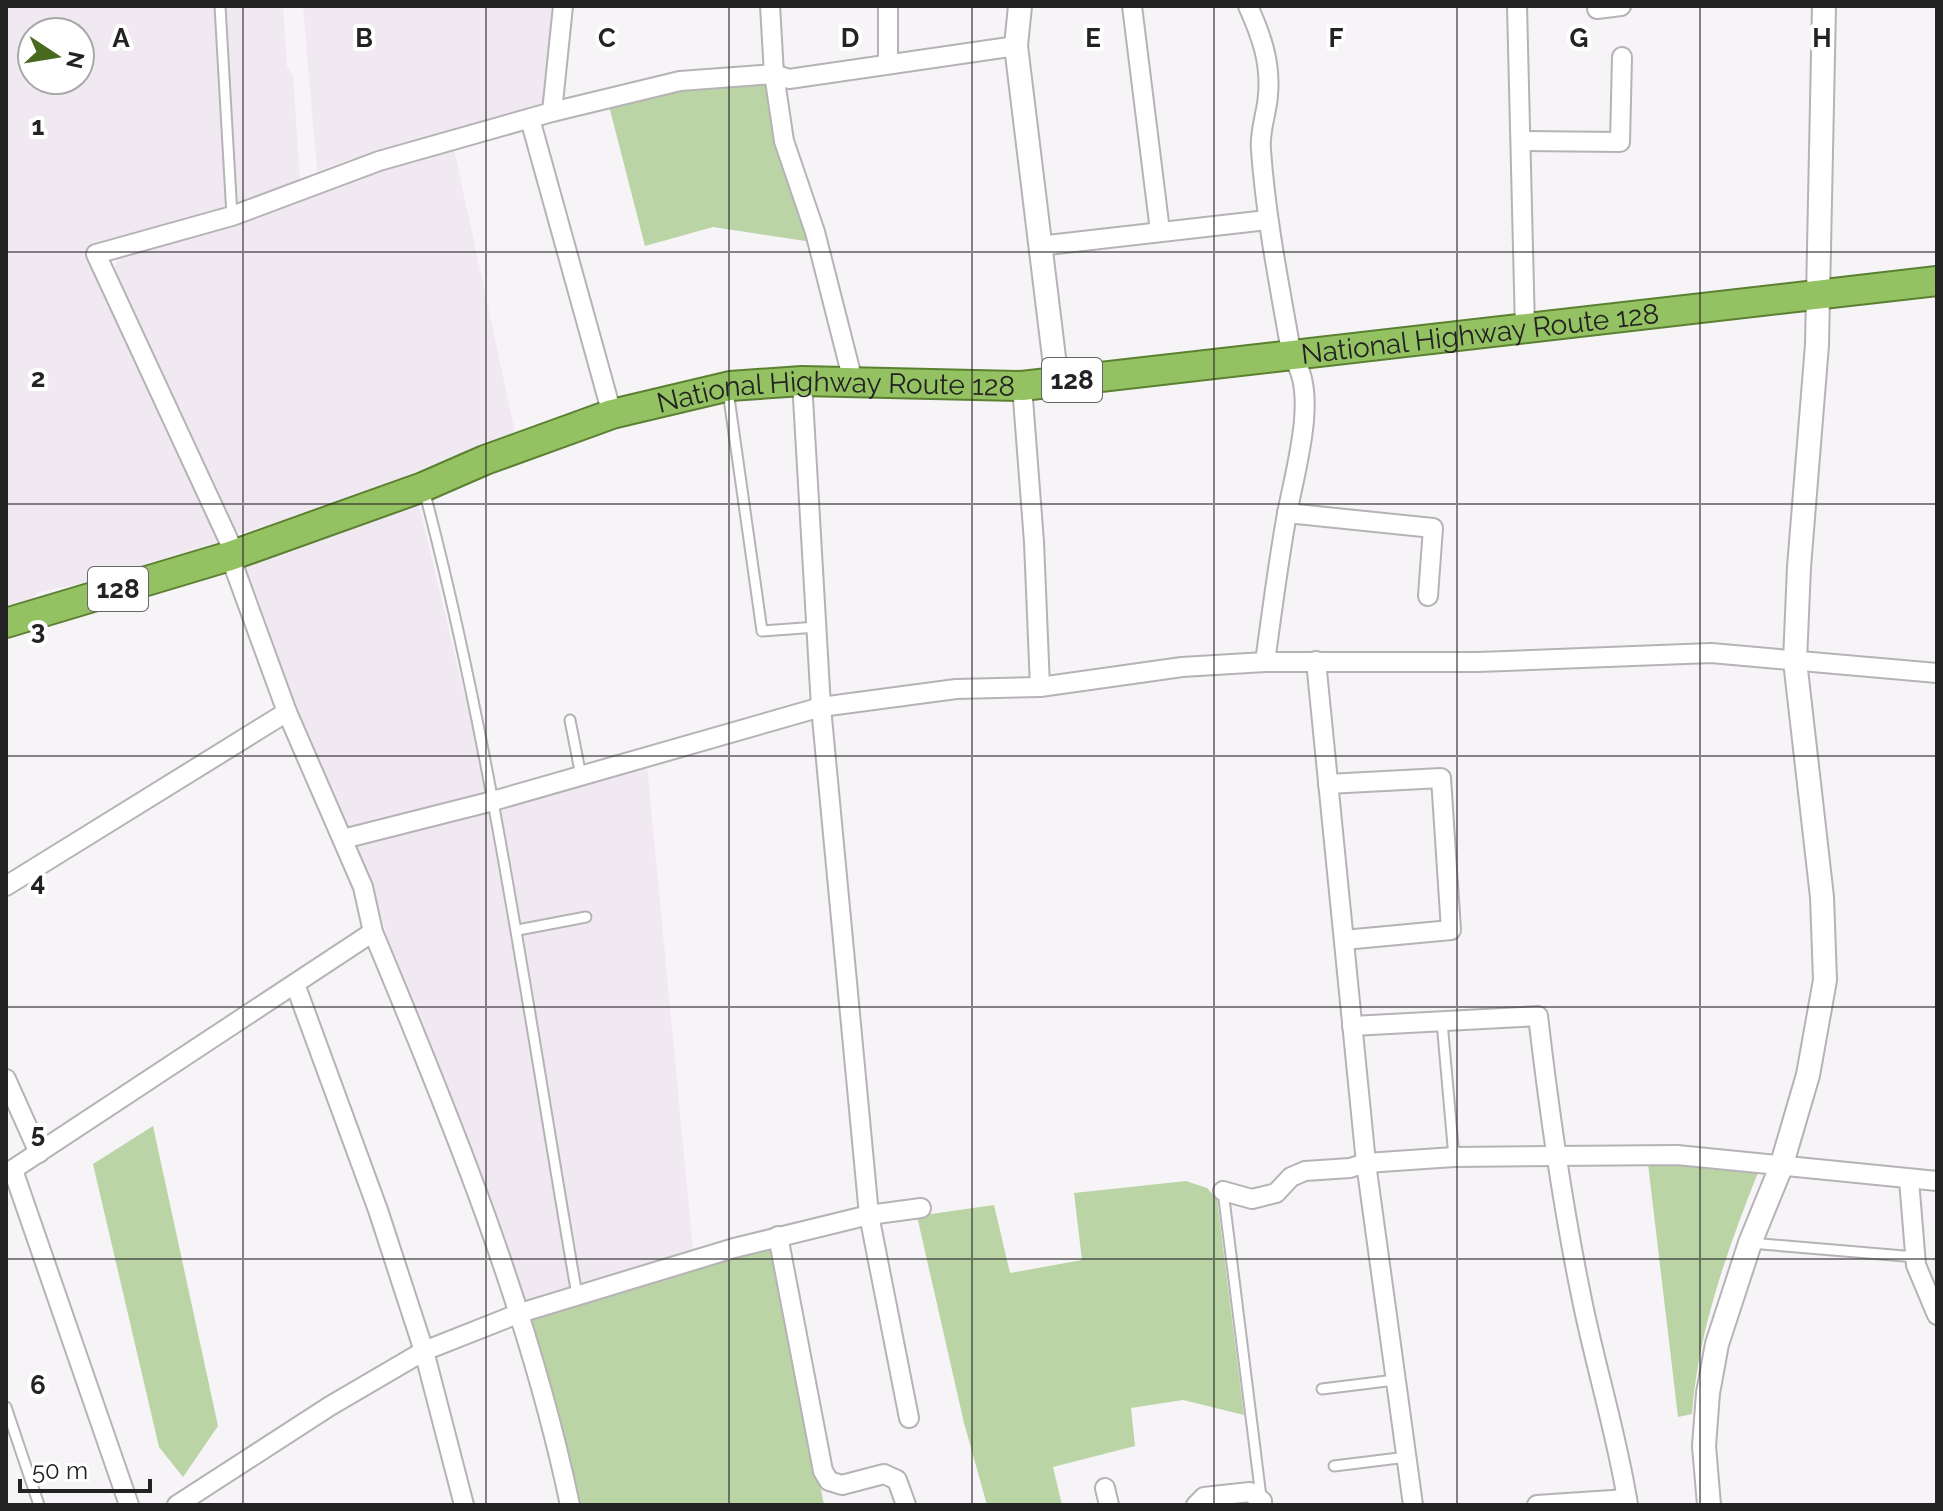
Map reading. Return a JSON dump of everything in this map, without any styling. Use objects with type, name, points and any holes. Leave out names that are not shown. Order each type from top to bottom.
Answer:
[{"type":"highway","name":"National Highway Route 128","points":[[6,623],[230,556],[423,487],[485,460],[612,414],[727,387],[802,381],[1022,386],[1937,281]]},
{"type":"street","points":[[552,112],[563,6]]},
{"type":"street","points":[[770,6],[774,74],[784,141],[815,232],[853,381]]},
{"type":"street","points":[[888,6],[888,63]]},
{"type":"street","points":[[1020,6],[1016,46],[1057,382]]},
{"type":"street","points":[[1132,6],[1160,231]]},
{"type":"street","points":[[1248,6],[1268,62],[1268,94],[1260,144],[1267,220],[1292,357],[1300,366],[1304,396],[1302,448],[1287,513],[1265,662]]},
{"type":"street","points":[[1517,6],[1525,329]]},
{"type":"street","points":[[1597,6],[1597,9],[1621,6]]},
{"type":"street","points":[[1709,1505],[1704,1446],[1708,1393],[1717,1344],[1750,1243],[1781,1167],[1808,1075],[1825,980],[1822,897],[1795,661],[1799,567],[1817,345],[1824,6]]},
{"type":"street","points":[[570,1505],[520,1313],[468,1165],[373,932],[363,887],[287,712],[230,556],[229,541],[96,254],[232,216],[379,161],[552,112],[680,81],[774,74],[789,79],[1016,46]]},
{"type":"street","points":[[1521,141],[1620,142],[1622,57]]},
{"type":"street","points":[[530,119],[612,414]]},
{"type":"street","points":[[1039,246],[1267,220]]},
{"type":"street","points":[[802,381],[821,707],[869,1215],[909,1418]]},
{"type":"street","points":[[1022,386],[1034,542],[1040,687]]},
{"type":"street","points":[[1287,513],[1433,528],[1428,596]]},
{"type":"street","points":[[343,839],[493,801],[821,707],[956,689],[1040,687],[1182,667],[1265,662],[1478,662],[1711,653],[1937,673]]},
{"type":"street","points":[[1316,661],[1366,1163],[1413,1505]]},
{"type":"street","points":[[6,886],[287,712]]},
{"type":"street","points":[[1328,784],[1441,778],[1451,930],[1344,940]]},
{"type":"street","points":[[129,1505],[10,1172],[373,932]]},
{"type":"street","points":[[295,984],[378,1210],[424,1351],[464,1505]]},
{"type":"street","points":[[1352,1026],[1538,1016],[1555,1157],[1581,1298],[1607,1401],[1627,1502],[1537,1505]]},
{"type":"street","points":[[6,1079],[39,1153]]},
{"type":"street","points":[[1223,1191],[1252,1199],[1276,1193],[1291,1177],[1305,1171],[1454,1157],[1677,1155],[1937,1181]]},
{"type":"street","points":[[1909,1180],[1916,1257],[1937,1315]]},
{"type":"street","points":[[177,1505],[330,1406],[424,1351],[520,1313],[778,1236],[869,1215],[921,1208]]},
{"type":"street","points":[[778,1236],[823,1471],[829,1481],[842,1485],[884,1474],[897,1480],[906,1505]]},
{"type":"street","points":[[1196,1505],[1204,1497],[1250,1492],[1262,1503]]},
{"type":"lane","points":[[220,6],[232,216]]},
{"type":"lane","points":[[727,387],[762,631],[817,627]]},
{"type":"lane","points":[[423,487],[462,646],[518,930],[577,1295]]},
{"type":"lane","points":[[570,720],[581,776]]},
{"type":"lane","points":[[518,930],[586,917]]},
{"type":"lane","points":[[1442,1022],[1454,1157]]},
{"type":"lane","points":[[1223,1191],[1262,1503]]},
{"type":"lane","points":[[1750,1243],[1916,1257]]},
{"type":"lane","points":[[1322,1389],[1395,1380]]},
{"type":"lane","points":[[6,1407],[39,1505]]},
{"type":"lane","points":[[1334,1466],[1407,1457]]},
{"type":"shaded area","points":[[6,6],[283,6],[287,66],[293,76],[300,179],[234,205],[84,250],[219,542],[85,583],[39,592],[31,600],[6,608]]},
{"type":"shaded area","points":[[303,6],[559,6],[544,109],[377,157],[353,158],[317,171]]},
{"type":"shaded area","points":[[453,144],[515,432],[363,493],[242,534],[232,529],[113,273],[119,254]]},
{"type":"shaded area","points":[[418,501],[488,793],[352,827],[339,824],[241,573],[242,564]]},
{"type":"shaded area","points":[[647,764],[693,1250],[525,1304],[507,1245],[380,939],[386,930],[356,856],[358,844]]},
{"type":"green space","points":[[766,80],[812,242],[713,227],[645,246],[608,102],[682,84]]},
{"type":"green space","points":[[153,1126],[218,1426],[183,1477],[159,1447],[93,1164]]},
{"type":"green space","points":[[1648,1164],[1759,1170],[1716,1290],[1701,1351],[1692,1414],[1678,1417]]},
{"type":"green space","points":[[1186,1181],[1207,1188],[1217,1199],[1244,1415],[1183,1400],[1131,1408],[1135,1446],[1053,1467],[1062,1505],[987,1505],[964,1423],[917,1216],[994,1205],[1010,1273],[1082,1260],[1074,1193]]},
{"type":"green space","points":[[774,1247],[824,1505],[578,1505],[528,1318],[629,1282]]}]
